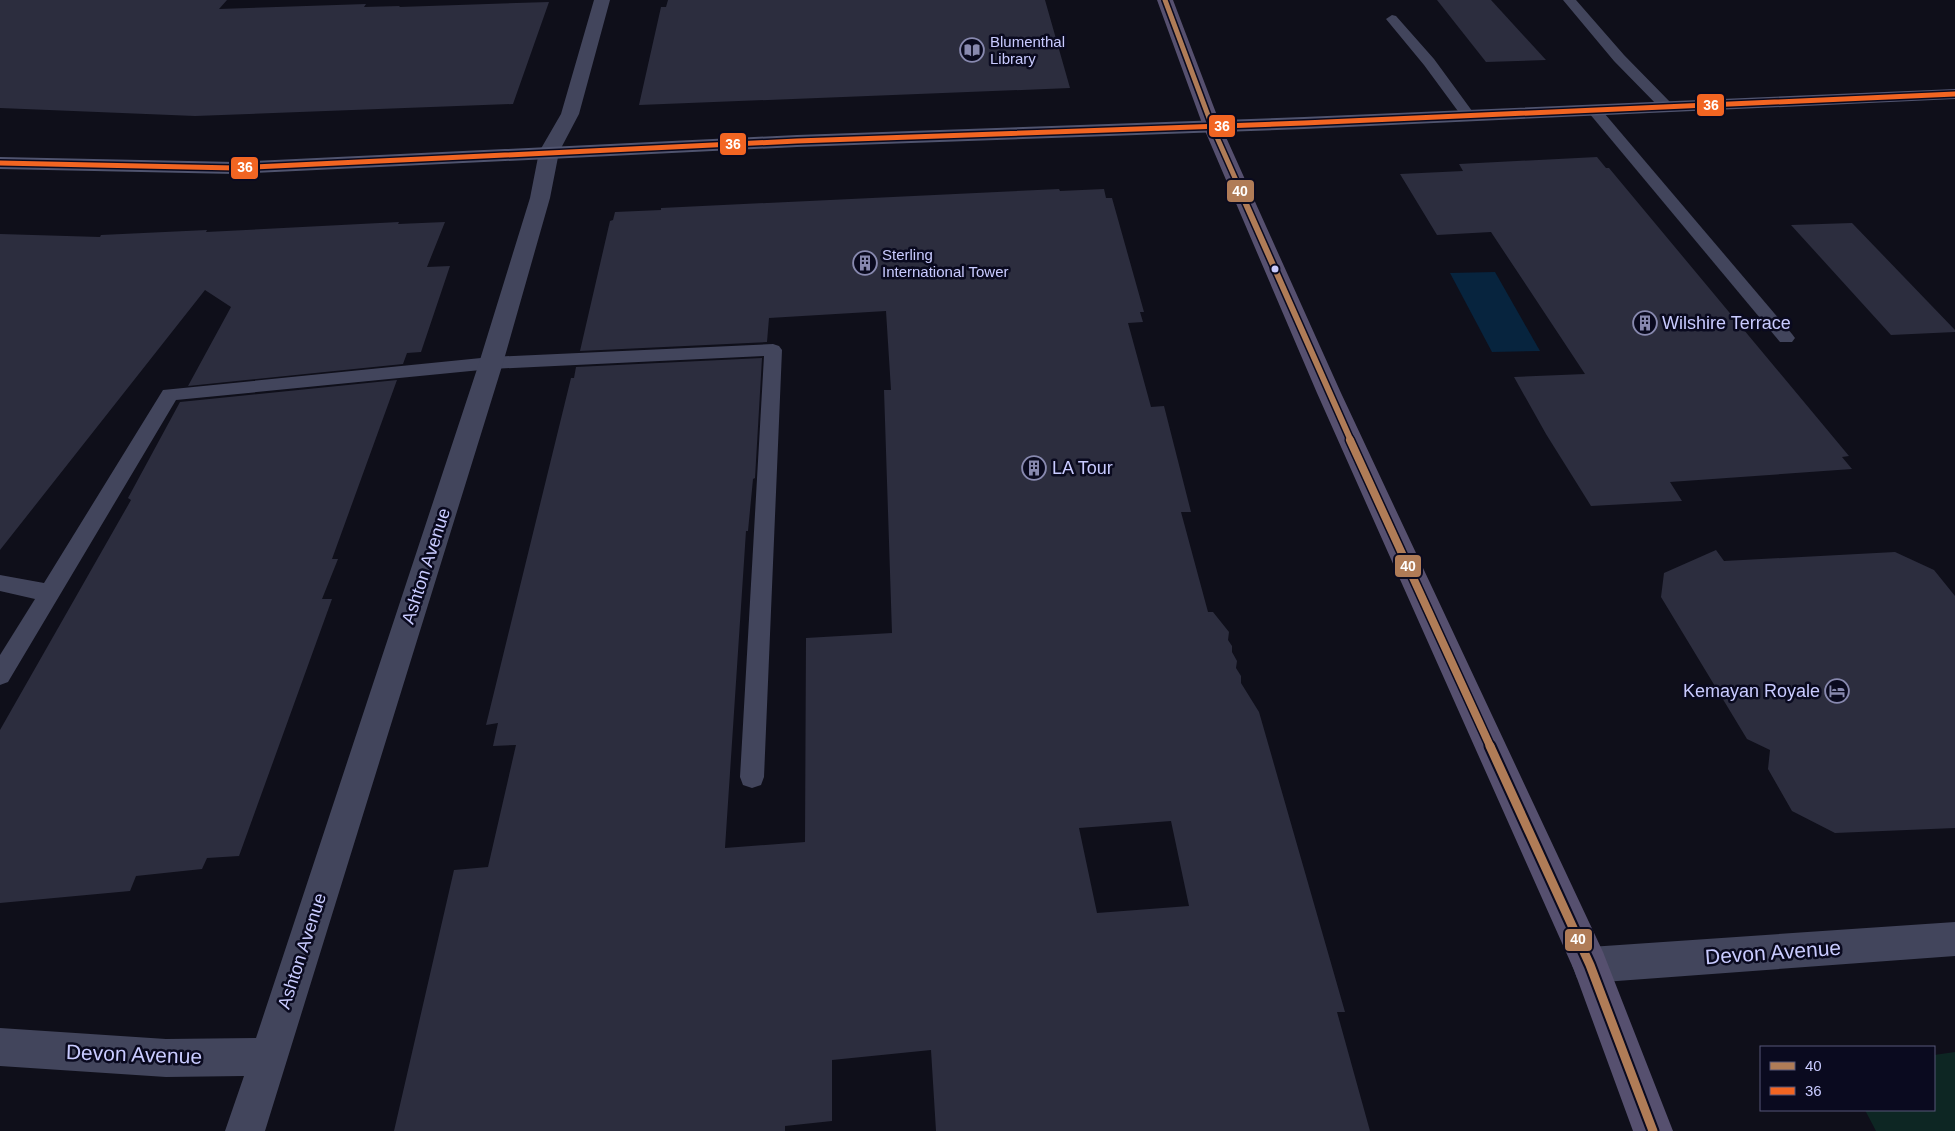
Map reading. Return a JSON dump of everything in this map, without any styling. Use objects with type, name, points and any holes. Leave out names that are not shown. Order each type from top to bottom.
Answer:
[{"type":"main road","points":[[1165,0],[1212,126],[1329,393],[1590,965],[1653,1131]]},
{"type":"main road","points":[[0,163],[235,168],[549,152],[1955,94]]},
{"type":"street","name":"Ashton Avenue","points":[[244,1131],[491,363],[540,198],[549,152],[570,114],[602,0]]},
{"type":"street","name":"Devon Avenue","points":[[1590,965],[1955,939]]},
{"type":"street","name":"Devon Avenue","points":[[0,1047],[166,1058],[268,1057]]},
{"type":"lane","points":[[1569,0],[1619,58],[1666,106]]},
{"type":"lane","points":[[1392,19],[1429,62],[1468,115]]},
{"type":"lane","points":[[1594,110],[1786,338]]},
{"type":"lane","points":[[0,675],[170,394],[491,363],[773,350],[752,777]]},
{"type":"lane","points":[[0,584],[50,593]]},
{"type":"green space","points":[[1955,1052],[1955,1131],[1876,1131],[1866,1111],[1935,1111],[1935,1055]]},
{"type":"water","points":[[1495,272],[1540,351],[1492,352],[1450,273]]},
{"type":"building","points":[[0,0],[227,0],[219,9],[366,4],[364,7],[549,2],[513,104],[195,116],[0,108]]},
{"type":"building","points":[[668,0],[1045,0],[1070,88],[639,105],[661,7],[666,7]]},
{"type":"building","points":[[1437,0],[1491,0],[1546,60],[1486,62]]},
{"type":"building","name":"Wilshire Terrace","points":[[1597,157],[1606,168],[1609,168],[1849,456],[1842,457],[1852,469],[1670,482],[1682,501],[1591,506],[1546,434],[1514,377],[1585,374],[1491,232],[1437,235],[1400,174],[1463,171],[1459,164]]},
{"type":"building","points":[[1059,189],[1060,191],[1104,189],[1106,198],[1112,198],[1144,312],[1140,312],[1143,322],[1128,323],[1151,407],[1164,406],[1191,512],[1181,512],[1208,612],[1213,612],[1229,632],[1228,640],[1237,661],[1236,668],[1241,676],[1241,683],[1259,712],[1345,1012],[1337,1012],[1370,1131],[936,1131],[931,1050],[832,1060],[832,1121],[785,1126],[785,1131],[394,1131],[454,870],[488,867],[516,745],[493,746],[498,723],[486,725],[571,378],[574,378],[576,367],[762,358],[755,478],[753,479],[748,531],[746,531],[725,848],[805,842],[806,638],[892,633],[884,390],[891,390],[886,311],[769,318],[767,342],[580,351],[610,221],[613,220],[615,212],[661,210],[661,208]],"holes":[[[1171,821],[1189,906],[1097,913],[1079,828]]]},
{"type":"building","points":[[399,222],[398,224],[445,222],[427,267],[450,266],[421,352],[407,353],[403,364],[188,386],[231,307],[205,290],[0,550],[0,234],[100,237],[101,235],[207,230],[206,232]]},
{"type":"building","points":[[1852,223],[1955,332],[1891,335],[1791,225]]},
{"type":"building","points":[[397,380],[332,559],[338,559],[322,599],[332,599],[239,856],[207,858],[202,869],[136,876],[130,891],[0,903],[0,730],[131,500],[128,498],[180,402]]},
{"type":"building","name":"Kemayan Royale","points":[[1716,550],[1724,561],[1895,552],[1934,570],[1955,596],[1955,828],[1835,833],[1792,811],[1768,769],[1770,750],[1747,739],[1661,597],[1664,573]]},
{"type":"transit line","name":"40","points":[[1165,0],[1212,126],[1329,393],[1590,965],[1653,1131]]},
{"type":"transit line","name":"36","points":[[0,163],[235,168],[797,141],[1304,123],[1955,94]]},
{"type":"place","name":"Blumenthal Library","points":[[972,50]]},
{"type":"place","name":"Sterling International Tower","points":[[865,263]]},
{"type":"place","name":"Wilshire Terrace","points":[[1645,323]]},
{"type":"place","name":"LA Tour","points":[[1034,468]]},
{"type":"place","name":"Kemayan Royale","points":[[1837,691]]}]
